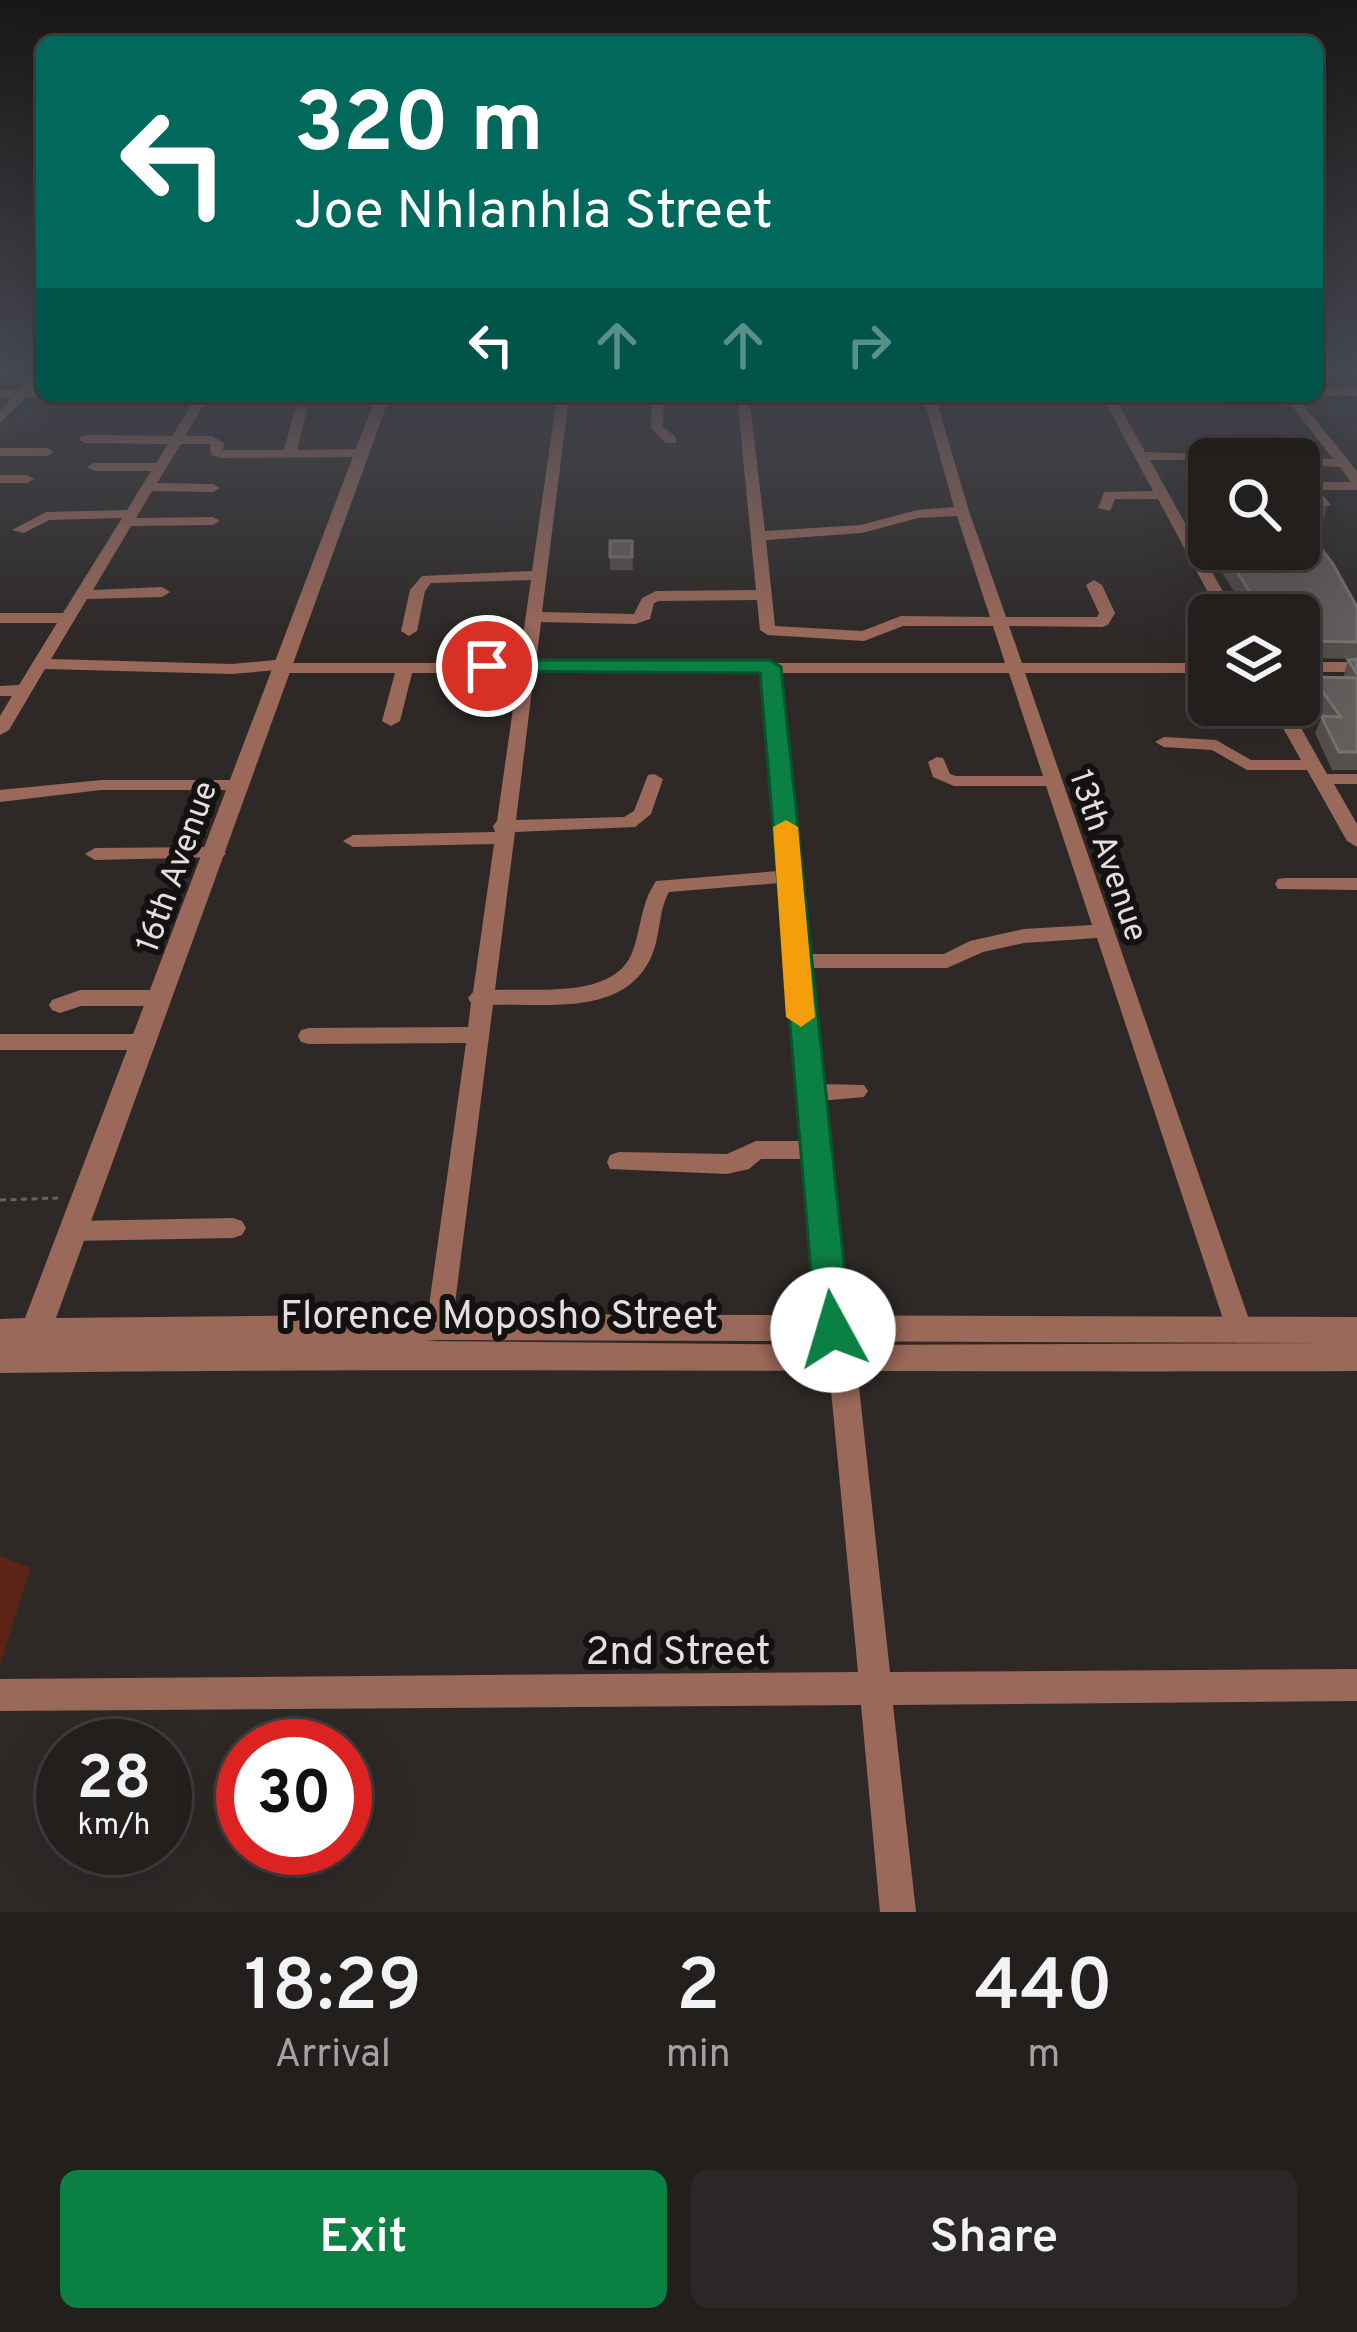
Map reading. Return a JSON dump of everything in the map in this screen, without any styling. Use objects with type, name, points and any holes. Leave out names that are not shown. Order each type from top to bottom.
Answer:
[{"type":"street","points":[[0,730],[162,462]]},
{"type":"street","name":"16th Avenue","points":[[21,1349],[145,1042],[359,462]]},
{"type":"street","points":[[439,1327],[553,462]]},
{"type":"street","points":[[750,462],[766,627],[781,634],[862,636],[894,622],[1102,622],[1107,613],[1094,585]]},
{"type":"street","name":"13th Avenue","points":[[948,462],[1240,1331]]},
{"type":"street","points":[[1143,462],[1216,594]]},
{"type":"street","points":[[1331,462],[1343,463],[1357,483]]},
{"type":"street","points":[[94,467],[159,467]]},
{"type":"street","points":[[0,479],[27,478]]},
{"type":"street","points":[[1320,485],[1357,483]]},
{"type":"street","points":[[147,488],[213,488]]},
{"type":"street","points":[[1106,508],[1109,495],[1161,495]]},
{"type":"street","points":[[757,536],[862,529],[922,513],[962,511]]},
{"type":"street","points":[[19,530],[46,516],[213,521]]},
{"type":"street","points":[[183,543],[193,522]]},
{"type":"street","points":[[409,631],[418,590],[427,579],[537,574]]},
{"type":"street","points":[[83,595],[162,592]]},
{"type":"street","points":[[532,617],[635,619],[644,616],[646,601],[656,596],[762,595]]},
{"type":"street","points":[[0,618],[68,618]]},
{"type":"street","points":[[40,664],[232,669],[1188,668]]},
{"type":"street","points":[[391,722],[405,667]]},
{"type":"street","points":[[770,667],[807,1093],[898,1912]]},
{"type":"street","points":[[1320,668],[1357,667]]},
{"type":"street","points":[[0,691],[25,690]]},
{"type":"street","points":[[1291,726],[1357,841]]},
{"type":"street","points":[[1164,742],[1216,745],[1246,765],[1357,779]]},
{"type":"street","points":[[937,762],[942,777],[954,782],[1054,782]]},
{"type":"street","points":[[353,841],[628,823],[642,814],[654,779]]},
{"type":"street","points":[[0,796],[101,785],[240,785]]},
{"type":"street","points":[[95,854],[216,853]]},
{"type":"street","points":[[479,998],[602,993],[645,954],[653,901],[663,886],[790,877]]},
{"type":"street","points":[[1285,884],[1357,884]]},
{"type":"street","points":[[796,961],[947,961],[1006,939],[1105,931]]},
{"type":"street","points":[[60,1005],[80,998],[161,998]]},
{"type":"street","points":[[309,1036],[475,1035]]},
{"type":"street","points":[[0,1042],[145,1042]]},
{"type":"street","points":[[807,1093],[856,1091]]},
{"type":"street","points":[[620,1162],[727,1164],[740,1162],[756,1150],[813,1150]]},
{"type":"street","points":[[72,1231],[233,1228]]},
{"type":"street","name":"Florence Moposho Street","points":[[21,1349],[439,1327],[838,1345],[1357,1357]]},
{"type":"street","name":"Florence Moposho Street","points":[[0,1332],[21,1349],[396,1354],[1357,1330]]},
{"type":"street","name":"2nd Street","points":[[0,1695],[1357,1685]]},
{"type":"path","points":[[0,1200],[84,1198]]},
{"type":"shaded area","points":[[0,1556],[30,1568],[0,1666]]},
{"type":"building","points":[[610,541],[632,541],[632,557],[610,557]]},
{"type":"building","points":[[1320,547],[1357,607],[1357,642],[1320,641],[1320,594],[1251,594],[1236,570],[1320,570]]},
{"type":"building","points":[[1320,677],[1357,678],[1357,752],[1339,752],[1321,716],[1341,717],[1320,688]]},
{"type":"slow traffic","points":[[786,827],[801,1017]]},
{"type":"route","points":[[487,666],[770,667],[833,1330]]}]
